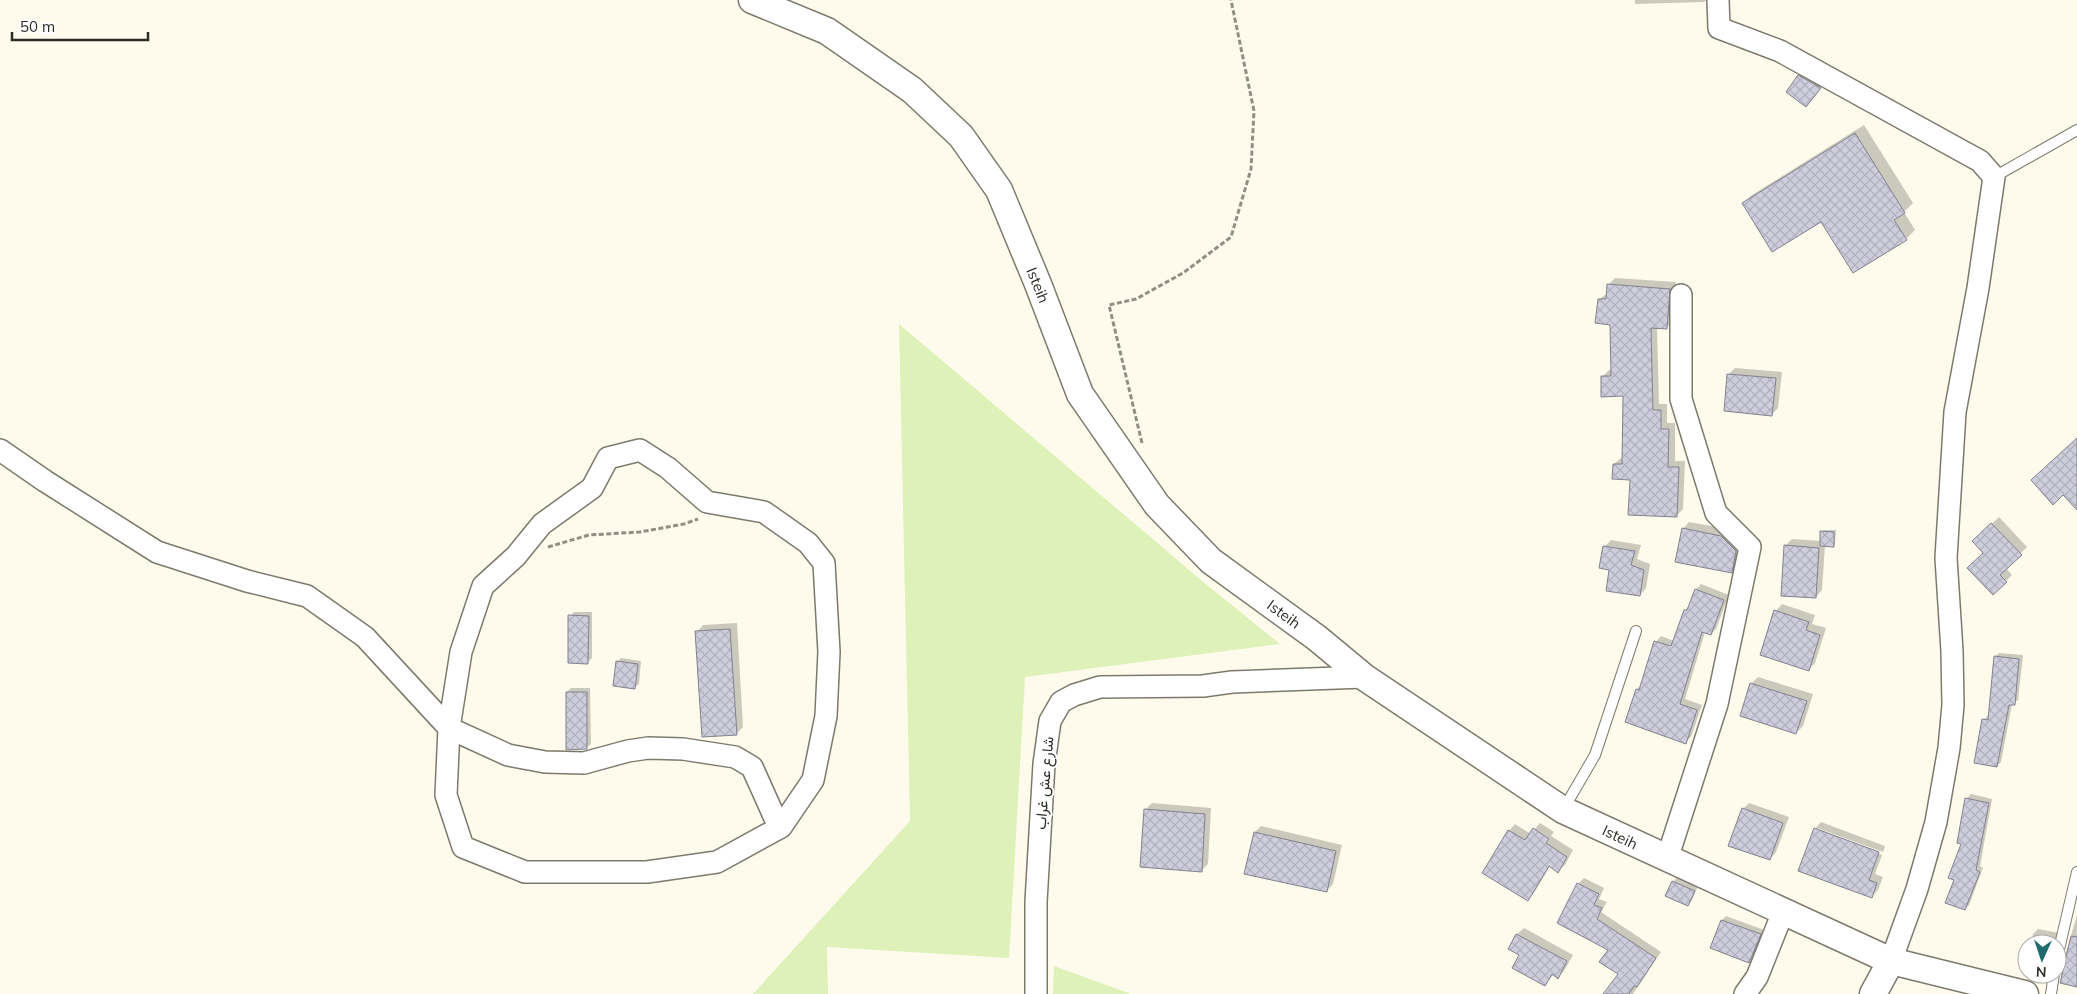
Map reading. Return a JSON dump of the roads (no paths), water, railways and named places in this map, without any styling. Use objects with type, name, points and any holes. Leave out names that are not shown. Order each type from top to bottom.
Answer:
[{"type":"street","name":"Isteih","points":[[752,0],[827,31],[912,90],[961,136],[999,190],[1038,284],[1080,394],[1157,505],[1212,561],[1317,638],[1364,677],[1563,810],[1891,962],[2024,994]]},
{"type":"street","points":[[1718,0],[1719,28],[1787,55],[1980,161],[1994,177],[1978,288],[1955,412],[1946,558],[1952,651],[1953,705],[1949,748],[1936,822],[1917,889],[1891,962],[1873,994]]},
{"type":"street","points":[[1667,859],[1717,704],[1750,547],[1716,513],[1680,399],[1681,295]]},
{"type":"street","points":[[0,450],[157,552],[247,581],[307,596],[365,637],[449,728],[508,755],[545,762],[584,763],[628,751],[648,748],[682,749],[735,757],[752,767],[774,816],[781,827]]},
{"type":"street","points":[[640,450],[668,468],[707,502],[764,512],[808,543],[824,563],[829,652],[826,716],[813,780],[781,827],[717,862],[647,872],[525,872],[463,847],[446,795],[449,728],[461,652],[483,586],[516,556],[542,524],[592,488],[608,458],[640,450]]},
{"type":"street","name":"شارع عش غراب","points":[[1036,994],[1036,902],[1044,764],[1050,721],[1060,702],[1074,694],[1100,687],[1203,686],[1232,682],[1364,677]]},
{"type":"street","points":[[1745,994],[1757,977],[1783,912]]},
{"type":"lane","points":[[1994,177],[2077,130]]},
{"type":"lane","points":[[1563,810],[1595,755],[1636,631]]},
{"type":"lane","points":[[2063,934],[2077,872]]}]
